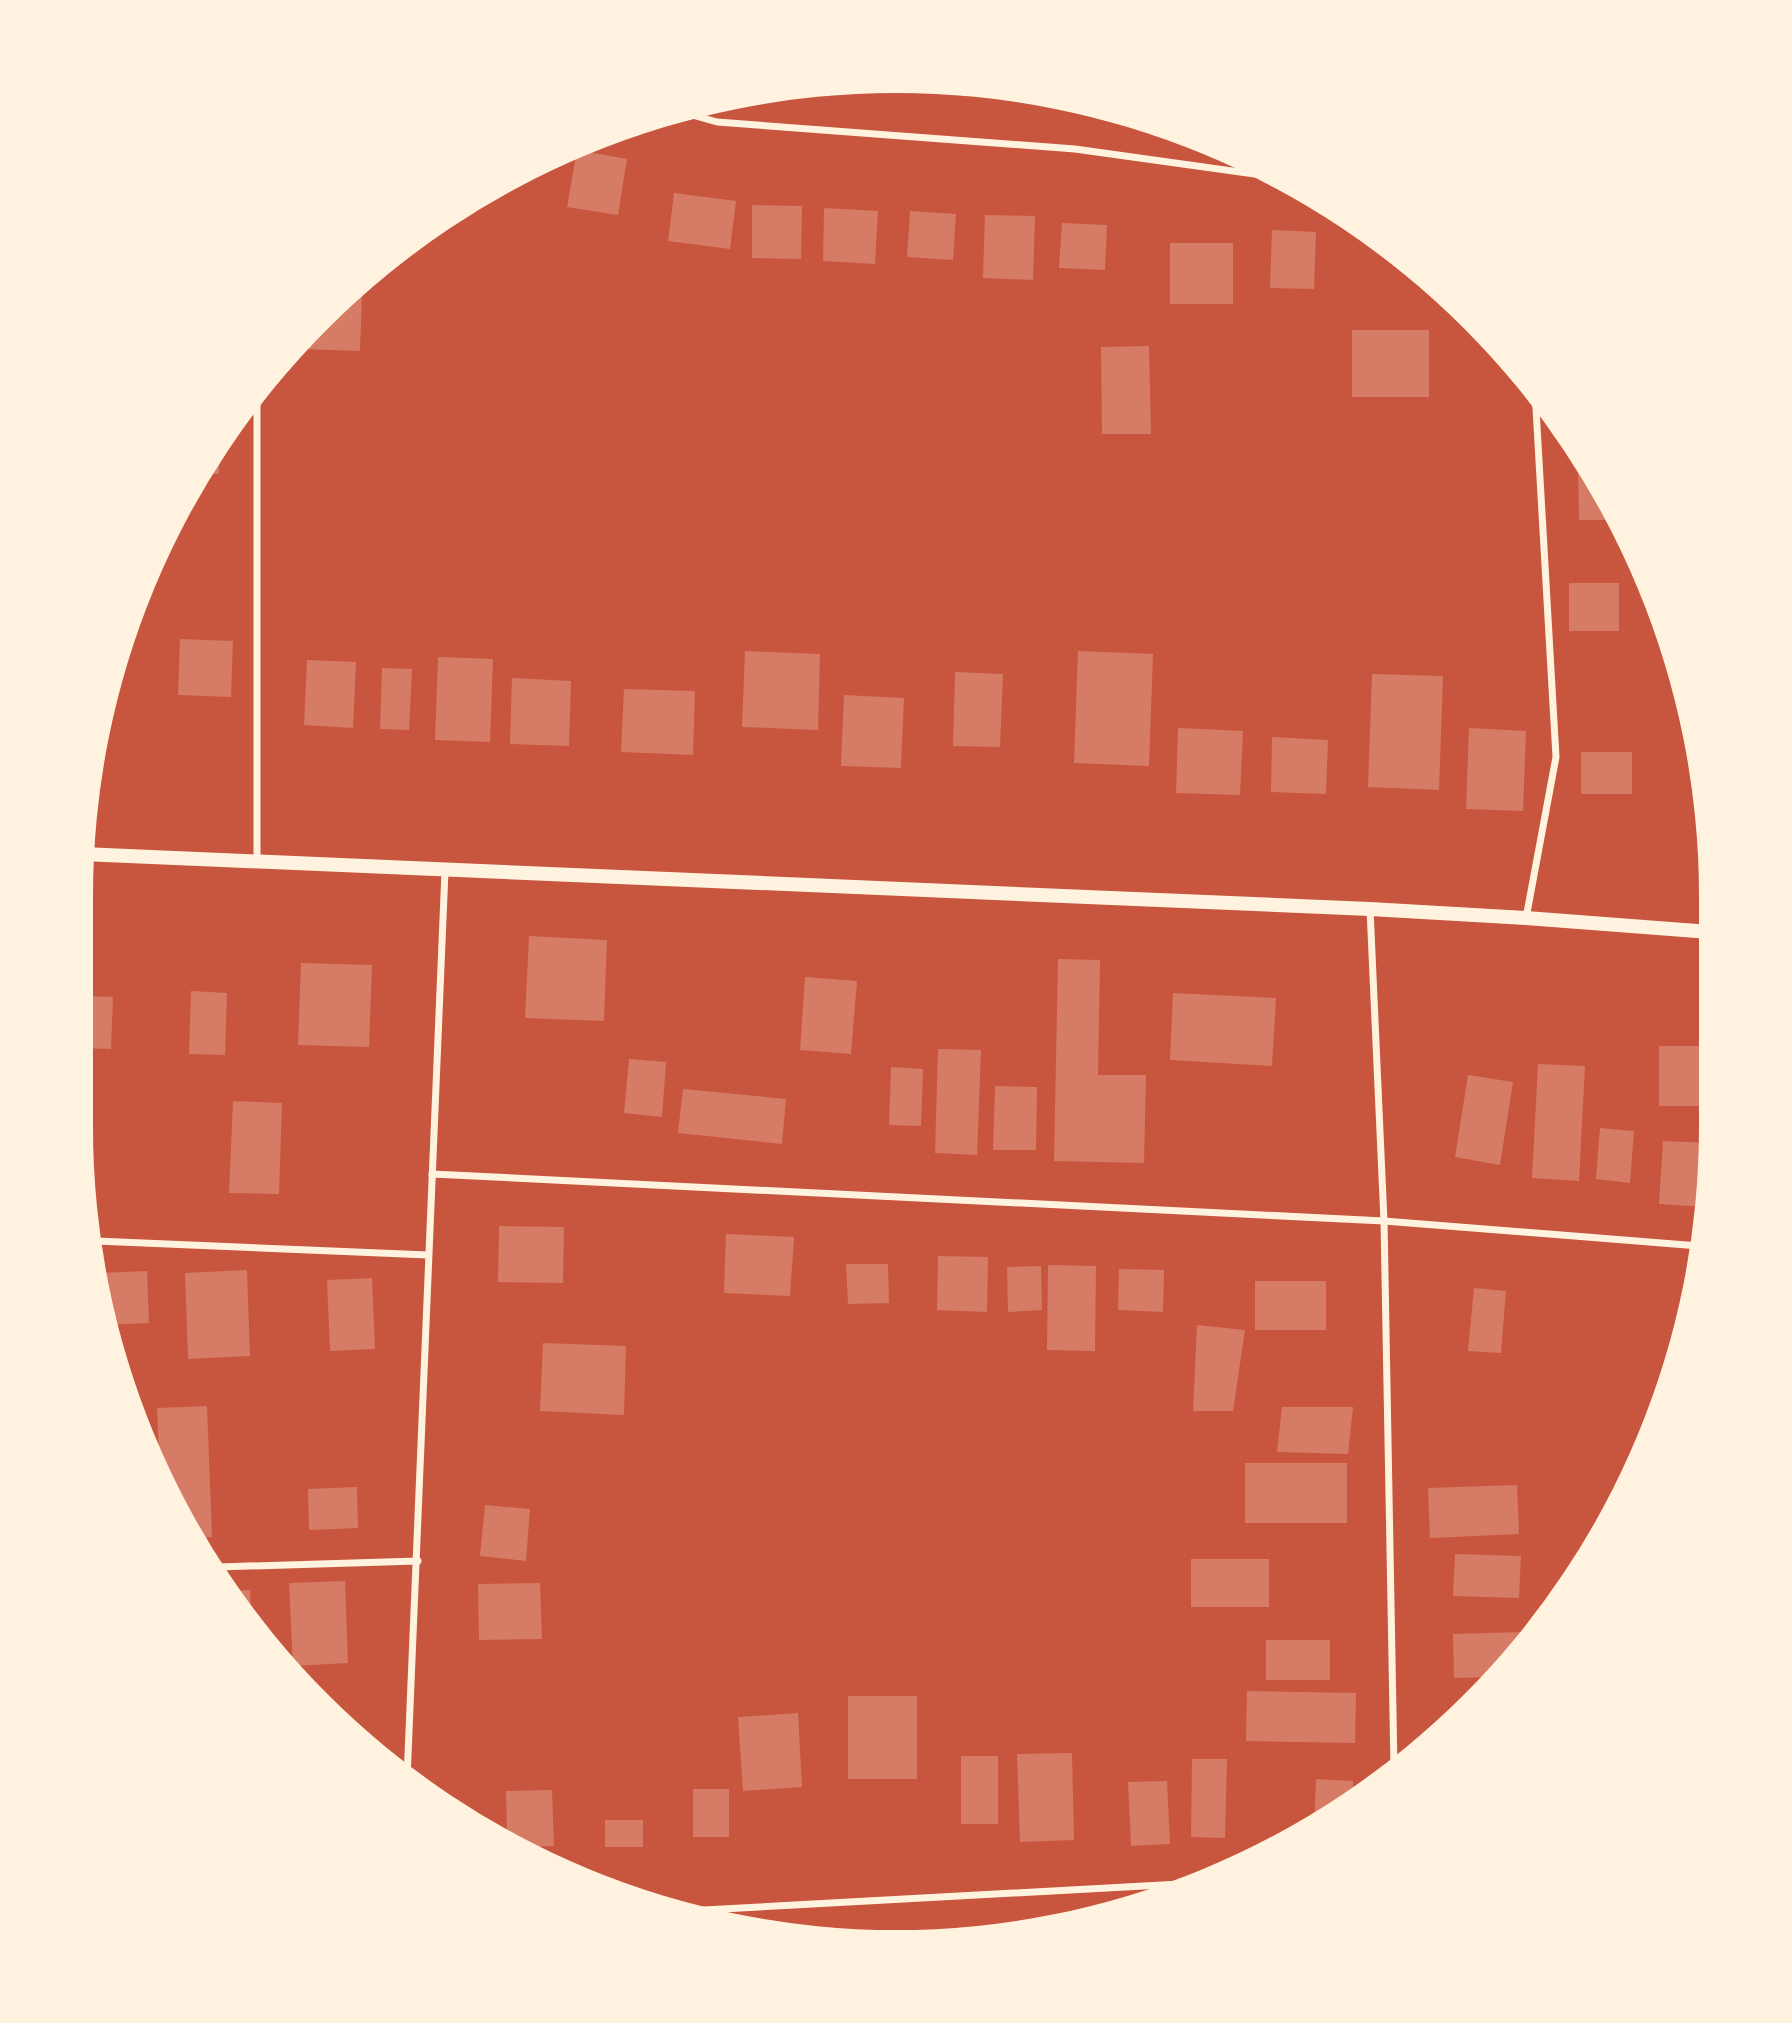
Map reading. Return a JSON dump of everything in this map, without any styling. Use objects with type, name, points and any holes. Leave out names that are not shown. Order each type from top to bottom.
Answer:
[{"type":"main road","points":[[94,855],[1370,909],[1699,931]]},
{"type":"street","points":[[700,117],[717,122],[1075,149],[1244,173]]},
{"type":"street","points":[[257,410],[257,862]]},
{"type":"street","points":[[1526,918],[1556,757],[1536,411]]},
{"type":"street","points":[[408,1765],[445,870]]},
{"type":"street","points":[[1370,909],[1384,1221],[1395,1756]]},
{"type":"street","points":[[432,1174],[1384,1221],[1690,1245]]},
{"type":"street","points":[[101,1241],[428,1255]]},
{"type":"street","points":[[224,1567],[418,1561]]},
{"type":"street","points":[[715,1909],[1162,1885]]},
{"type":"building","points":[[592,153],[627,159],[618,215],[567,207],[575,160]]},
{"type":"building","points":[[674,193],[736,201],[730,249],[668,241]]},
{"type":"building","points":[[752,205],[802,206],[801,259],[752,258]]},
{"type":"building","points":[[824,208],[878,211],[875,264],[823,261]]},
{"type":"building","points":[[910,211],[956,214],[953,260],[907,257]]},
{"type":"building","points":[[985,215],[1035,216],[1033,280],[983,278]]},
{"type":"building","points":[[1062,223],[1107,225],[1105,270],[1059,268]]},
{"type":"building","points":[[1272,230],[1316,232],[1314,289],[1270,288]]},
{"type":"building","points":[[1170,243],[1233,243],[1233,304],[1170,304]]},
{"type":"building","points":[[362,296],[360,351],[308,349]]},
{"type":"building","points":[[1352,330],[1429,330],[1429,397],[1352,397]]},
{"type":"building","points":[[1149,346],[1151,434],[1102,434],[1101,347]]},
{"type":"building","points":[[219,464],[219,474],[213,474]]},
{"type":"building","points":[[1578,472],[1605,520],[1579,520]]},
{"type":"building","points":[[1569,583],[1619,583],[1619,631],[1569,631]]},
{"type":"building","points":[[180,639],[233,641],[231,697],[178,695]]},
{"type":"building","points":[[745,651],[820,654],[818,730],[742,727]]},
{"type":"building","points":[[1078,651],[1153,654],[1149,766],[1074,763]]},
{"type":"building","points":[[438,657],[493,659],[490,742],[435,740]]},
{"type":"building","points":[[307,660],[356,662],[353,728],[304,725]]},
{"type":"building","points":[[382,668],[412,669],[409,730],[380,729]]},
{"type":"building","points":[[955,672],[1003,674],[1000,747],[953,746]]},
{"type":"building","points":[[1372,674],[1443,676],[1439,790],[1368,787]]},
{"type":"building","points":[[512,678],[571,681],[569,746],[510,744]]},
{"type":"building","points":[[624,689],[695,691],[693,755],[621,752]]},
{"type":"building","points":[[844,695],[904,698],[901,768],[841,766]]},
{"type":"building","points":[[1178,728],[1243,731],[1240,795],[1176,793]]},
{"type":"building","points":[[1469,728],[1526,731],[1523,811],[1466,809]]},
{"type":"building","points":[[1272,737],[1328,740],[1326,794],[1271,792]]},
{"type":"building","points":[[1581,752],[1632,752],[1632,794],[1581,794]]},
{"type":"building","points":[[529,936],[607,940],[604,1021],[525,1018]]},
{"type":"building","points":[[1058,959],[1100,960],[1098,1075],[1146,1075],[1144,1163],[1054,1161]]},
{"type":"building","points":[[301,963],[372,965],[369,1047],[298,1045]]},
{"type":"building","points":[[805,977],[857,981],[851,1054],[800,1050]]},
{"type":"building","points":[[191,991],[227,993],[225,1055],[189,1054]]},
{"type":"building","points":[[1173,993],[1276,998],[1272,1066],[1170,1060]]},
{"type":"building","points":[[93,996],[113,997],[111,1049],[93,1048]]},
{"type":"building","points":[[1659,1046],[1699,1046],[1699,1106],[1659,1106]]},
{"type":"building","points":[[938,1049],[981,1050],[977,1155],[935,1153]]},
{"type":"building","points":[[629,1059],[666,1062],[662,1117],[624,1113]]},
{"type":"building","points":[[1538,1064],[1585,1066],[1579,1181],[1532,1178]]},
{"type":"building","points":[[891,1067],[923,1069],[921,1126],[889,1125]]},
{"type":"building","points":[[1468,1075],[1513,1082],[1500,1165],[1455,1157]]},
{"type":"building","points":[[995,1086],[1037,1087],[1036,1150],[993,1150]]},
{"type":"building","points":[[683,1089],[786,1099],[782,1144],[678,1133]]},
{"type":"building","points":[[233,1101],[282,1103],[279,1194],[229,1193]]},
{"type":"building","points":[[1600,1128],[1634,1131],[1630,1183],[1596,1179]]},
{"type":"building","points":[[1663,1141],[1699,1143],[1695,1206],[1659,1204]]},
{"type":"building","points":[[499,1226],[564,1227],[563,1283],[498,1282]]},
{"type":"building","points":[[726,1234],[794,1237],[790,1296],[724,1293]]},
{"type":"building","points":[[938,1256],[988,1257],[987,1312],[937,1310]]},
{"type":"building","points":[[846,1264],[888,1264],[889,1303],[848,1304]]},
{"type":"building","points":[[1048,1265],[1096,1266],[1095,1351],[1047,1350]]},
{"type":"building","points":[[1041,1266],[1042,1310],[1008,1312],[1007,1267]]},
{"type":"building","points":[[1119,1269],[1164,1270],[1163,1312],[1118,1310]]},
{"type":"building","points":[[247,1270],[250,1356],[188,1359],[185,1273]]},
{"type":"building","points":[[147,1271],[149,1323],[118,1324],[106,1273]]},
{"type":"building","points":[[372,1278],[375,1349],[330,1351],[327,1280]]},
{"type":"building","points":[[1255,1281],[1326,1281],[1326,1330],[1255,1330]]},
{"type":"building","points":[[1474,1288],[1506,1291],[1501,1353],[1468,1351]]},
{"type":"building","points":[[1197,1325],[1245,1330],[1233,1411],[1193,1411]]},
{"type":"building","points":[[543,1343],[626,1346],[624,1415],[540,1411]]},
{"type":"building","points":[[207,1406],[212,1537],[205,1537],[200,1529],[159,1444],[157,1408]]},
{"type":"building","points":[[1282,1407],[1353,1407],[1348,1454],[1277,1452]]},
{"type":"building","points":[[1245,1463],[1347,1463],[1347,1523],[1245,1523]]},
{"type":"building","points":[[1517,1485],[1519,1534],[1430,1538],[1428,1488]]},
{"type":"building","points":[[357,1487],[358,1528],[309,1530],[308,1489]]},
{"type":"building","points":[[485,1505],[530,1509],[526,1561],[480,1556]]},
{"type":"building","points":[[1455,1554],[1521,1556],[1519,1598],[1453,1596]]},
{"type":"building","points":[[1191,1559],[1269,1559],[1269,1607],[1191,1607]]},
{"type":"building","points":[[345,1581],[348,1663],[300,1666],[293,1658],[289,1583]]},
{"type":"building","points":[[540,1583],[542,1639],[479,1640],[478,1584]]},
{"type":"building","points":[[250,1590],[251,1604],[241,1591]]},
{"type":"building","points":[[1520,1632],[1481,1677],[1454,1678],[1453,1634]]},
{"type":"building","points":[[1266,1640],[1330,1640],[1330,1680],[1266,1680]]},
{"type":"building","points":[[1247,1691],[1356,1693],[1355,1743],[1246,1741]]},
{"type":"building","points":[[848,1696],[917,1696],[917,1779],[848,1779]]},
{"type":"building","points":[[798,1713],[802,1787],[743,1791],[738,1717]]},
{"type":"building","points":[[1072,1753],[1074,1840],[1020,1842],[1017,1754]]},
{"type":"building","points":[[961,1756],[998,1756],[998,1824],[961,1824]]},
{"type":"building","points":[[1192,1759],[1227,1759],[1225,1838],[1191,1837]]},
{"type":"building","points":[[1316,1779],[1353,1781],[1353,1787],[1315,1812]]},
{"type":"building","points":[[1167,1781],[1170,1844],[1131,1846],[1128,1782]]},
{"type":"building","points":[[693,1789],[729,1789],[729,1837],[693,1837]]},
{"type":"building","points":[[552,1790],[554,1846],[540,1846],[507,1830],[506,1791]]},
{"type":"building","points":[[605,1820],[643,1820],[643,1847],[605,1847]]}]
